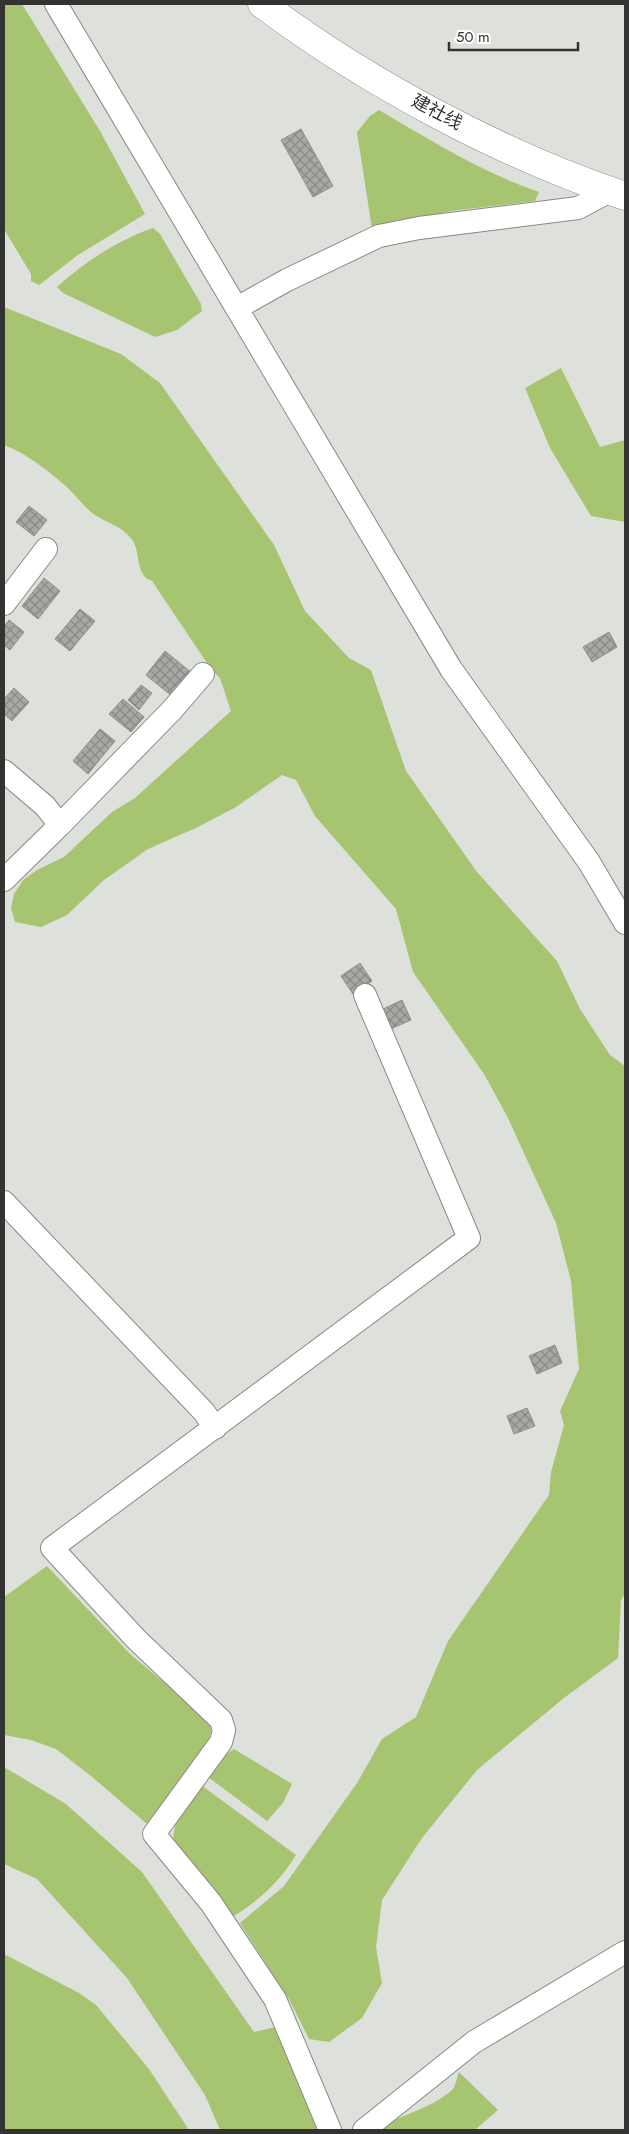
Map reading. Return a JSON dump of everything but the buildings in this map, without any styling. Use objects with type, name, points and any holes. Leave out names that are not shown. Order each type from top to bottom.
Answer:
[{"type":"main road","name":"建社线","points":[[262,4],[296,29],[386,85],[482,137],[590,185],[618,194]]},
{"type":"street","points":[[56,4],[451,669],[589,862],[625,923]]},
{"type":"street","points":[[237,308],[295,275],[379,236],[419,228],[578,208],[618,194]]},
{"type":"street","points":[[4,604],[46,549]]},
{"type":"street","points":[[4,880],[158,724],[203,674]]},
{"type":"street","points":[[4,771],[45,806],[60,825]]},
{"type":"street","points":[[330,2130],[275,1999],[211,1903],[154,1834],[221,1742],[224,1730],[221,1720],[142,1645],[52,1548],[469,1238],[364,995]]},
{"type":"street","points":[[4,1202],[204,1412],[215,1428]]},
{"type":"street","points":[[364,2130],[474,2042],[625,1952]]},
{"type":"shaded area","points":[[4,4],[22,4],[100,131],[145,214],[78,255],[39,285],[31,281],[31,274],[4,229]]},
{"type":"shaded area","points":[[379,110],[477,165],[539,192],[535,201],[451,211],[372,229],[357,132],[370,116]]},
{"type":"shaded area","points":[[153,228],[160,234],[201,304],[202,311],[177,330],[155,337],[63,293],[57,287],[78,269],[102,253],[127,239]]},
{"type":"shaded area","points":[[4,307],[121,354],[160,383],[274,545],[305,611],[349,658],[371,670],[406,771],[477,872],[557,961],[580,1009],[610,1055],[625,1066],[625,1594],[621,1600],[618,1658],[564,1698],[477,1770],[422,1838],[382,1900],[376,1947],[382,1983],[362,2018],[329,2042],[309,2039],[290,2001],[240,1923],[284,1886],[357,1783],[382,1739],[416,1717],[448,1641],[549,1495],[551,1472],[564,1425],[560,1411],[579,1369],[571,1281],[556,1223],[507,1116],[484,1074],[413,972],[396,909],[315,816],[296,780],[282,775],[236,807],[198,827],[148,849],[104,880],[67,915],[41,927],[15,922],[11,908],[14,894],[23,880],[37,870],[64,857],[112,812],[135,798],[231,711],[220,678],[211,669],[152,581],[143,574],[135,546],[129,536],[119,528],[92,513],[68,488],[38,464],[4,445]]},
{"type":"shaded area","points":[[561,368],[600,447],[625,440],[625,522],[591,516],[550,448],[525,388]]},
{"type":"shaded area","points":[[47,1566],[131,1655],[205,1716],[211,1728],[210,1738],[147,1824],[56,1749],[31,1740],[4,1735],[4,1597]]},
{"type":"shaded area","points":[[234,1749],[292,1784],[283,1803],[267,1821],[208,1777],[225,1755]]},
{"type":"shaded area","points":[[4,1767],[66,1804],[142,1872],[254,2032],[276,2027],[317,2130],[220,2130],[205,2095],[127,1978],[37,1879],[4,1864]]},
{"type":"shaded area","points":[[201,1785],[296,1855],[269,1889],[234,1916],[174,1844],[173,1836],[177,1820]]},
{"type":"shaded area","points":[[4,1954],[79,1993],[96,2005],[149,2069],[189,2130],[4,2130]]},
{"type":"shaded area","points":[[459,2072],[498,2110],[475,2130],[375,2130],[444,2097],[452,2090]]}]
